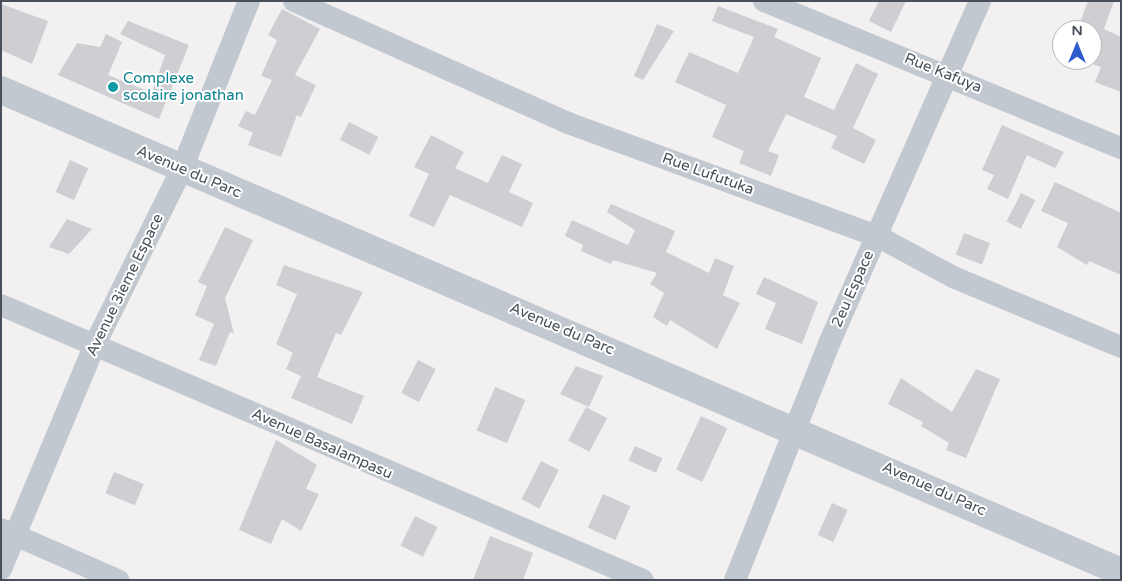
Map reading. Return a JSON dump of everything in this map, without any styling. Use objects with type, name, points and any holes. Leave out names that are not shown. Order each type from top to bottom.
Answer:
[{"type":"street","name":"Avenue 3ieme Espace","points":[[1,569],[9,533],[95,344],[182,169],[249,1]]},
{"type":"street","name":"Rue Lufutuka","points":[[294,1],[568,123],[877,236],[953,277],[1121,347]]},
{"type":"street","name":"Rue Kafuya","points":[[764,1],[951,75],[1121,148]]},
{"type":"street","name":"2eu Espace","points":[[735,580],[798,430],[831,339],[951,75],[980,1]]},
{"type":"street","name":"Avenue du Parc","points":[[1,90],[182,169],[798,430],[1121,572]]},
{"type":"street","name":"Avenue Basalampasu","points":[[1,305],[95,344],[411,484],[643,580]]},
{"type":"street","points":[[9,533],[118,580]]},
{"type":"building","points":[[879,1],[906,1],[891,32],[869,21]]},
{"type":"building","points":[[1088,1],[1114,1],[1104,29],[1121,37],[1121,92],[1095,82],[1100,70],[1102,70],[1102,20],[1081,20]]},
{"type":"building","points":[[1,4],[48,21],[32,64],[1,50]]},
{"type":"building","points":[[718,6],[778,29],[774,37],[821,58],[804,97],[834,110],[856,63],[878,74],[853,128],[876,140],[864,164],[831,148],[837,136],[786,114],[768,151],[779,155],[771,176],[739,163],[744,151],[712,137],[726,105],[675,82],[689,52],[738,73],[754,37],[712,21]]},
{"type":"building","points":[[282,9],[320,29],[295,75],[316,85],[301,117],[297,115],[281,157],[248,145],[253,133],[238,126],[246,111],[255,115],[272,80],[261,76],[277,40],[268,35]]},
{"type":"building","points":[[128,21],[189,45],[159,119],[58,75],[77,43],[100,47],[106,34],[122,42],[108,75],[152,93],[165,55],[120,34]]},
{"type":"building","points":[[657,24],[674,31],[643,80],[634,76]]},
{"type":"building","points":[[349,122],[378,137],[369,155],[340,140]]},
{"type":"building","points":[[1002,125],[1064,152],[1055,168],[1027,155],[1008,199],[987,189],[994,175],[982,170]]},
{"type":"building","points":[[431,135],[464,152],[455,168],[488,183],[502,155],[522,164],[509,192],[533,203],[522,227],[450,195],[434,227],[409,216],[429,174],[414,167]]},
{"type":"building","points":[[70,160],[88,168],[74,200],[56,192]]},
{"type":"building","points":[[1055,182],[1121,213],[1121,275],[1089,261],[1087,265],[1057,247],[1068,223],[1041,211]]},
{"type":"building","points":[[1021,193],[1035,200],[1021,229],[1006,222]]},
{"type":"building","points":[[611,204],[675,231],[666,252],[709,273],[715,258],[734,266],[723,295],[740,303],[717,349],[670,320],[667,326],[653,317],[664,293],[650,284],[657,273],[613,260],[611,264],[581,251],[583,245],[565,236],[572,220],[628,245],[635,230],[607,212]]},
{"type":"building","points":[[67,219],[92,229],[69,254],[49,247]]},
{"type":"building","points":[[225,227],[253,240],[225,298],[234,334],[230,332],[216,366],[199,360],[214,324],[195,315],[207,286],[198,282]]},
{"type":"building","points":[[964,233],[990,243],[982,265],[956,254]]},
{"type":"building","points":[[284,265],[363,292],[341,335],[336,333],[317,377],[364,396],[352,424],[291,398],[301,376],[286,369],[293,353],[276,344],[297,294],[276,285]]},
{"type":"building","points":[[764,277],[818,302],[802,344],[765,329],[776,303],[756,294]]},
{"type":"building","points":[[418,360],[436,369],[419,402],[401,393]]},
{"type":"building","points":[[576,366],[603,376],[589,407],[560,394]]},
{"type":"building","points":[[976,369],[1000,379],[966,458],[946,450],[949,443],[921,426],[923,422],[888,404],[901,378],[952,412]]},
{"type":"building","points":[[495,387],[525,400],[507,443],[477,430]]},
{"type":"building","points":[[586,407],[607,418],[589,452],[568,441]]},
{"type":"building","points":[[701,416],[727,428],[702,482],[676,469]]},
{"type":"building","points":[[276,440],[317,465],[306,489],[319,494],[301,531],[282,519],[271,544],[239,530]]},
{"type":"building","points":[[635,446],[662,458],[656,473],[628,461]]},
{"type":"building","points":[[541,461],[559,470],[539,508],[521,499]]},
{"type":"building","points":[[114,472],[144,484],[135,505],[105,493]]},
{"type":"building","points":[[603,494],[630,506],[615,540],[588,528]]},
{"type":"building","points":[[832,503],[848,510],[833,542],[818,535]]},
{"type":"building","points":[[415,516],[437,527],[423,557],[401,546]]},
{"type":"building","points":[[490,536],[533,553],[523,580],[473,580]]},
{"type":"place","name":"Complexe scolaire jonathan","points":[[113,87]]}]
